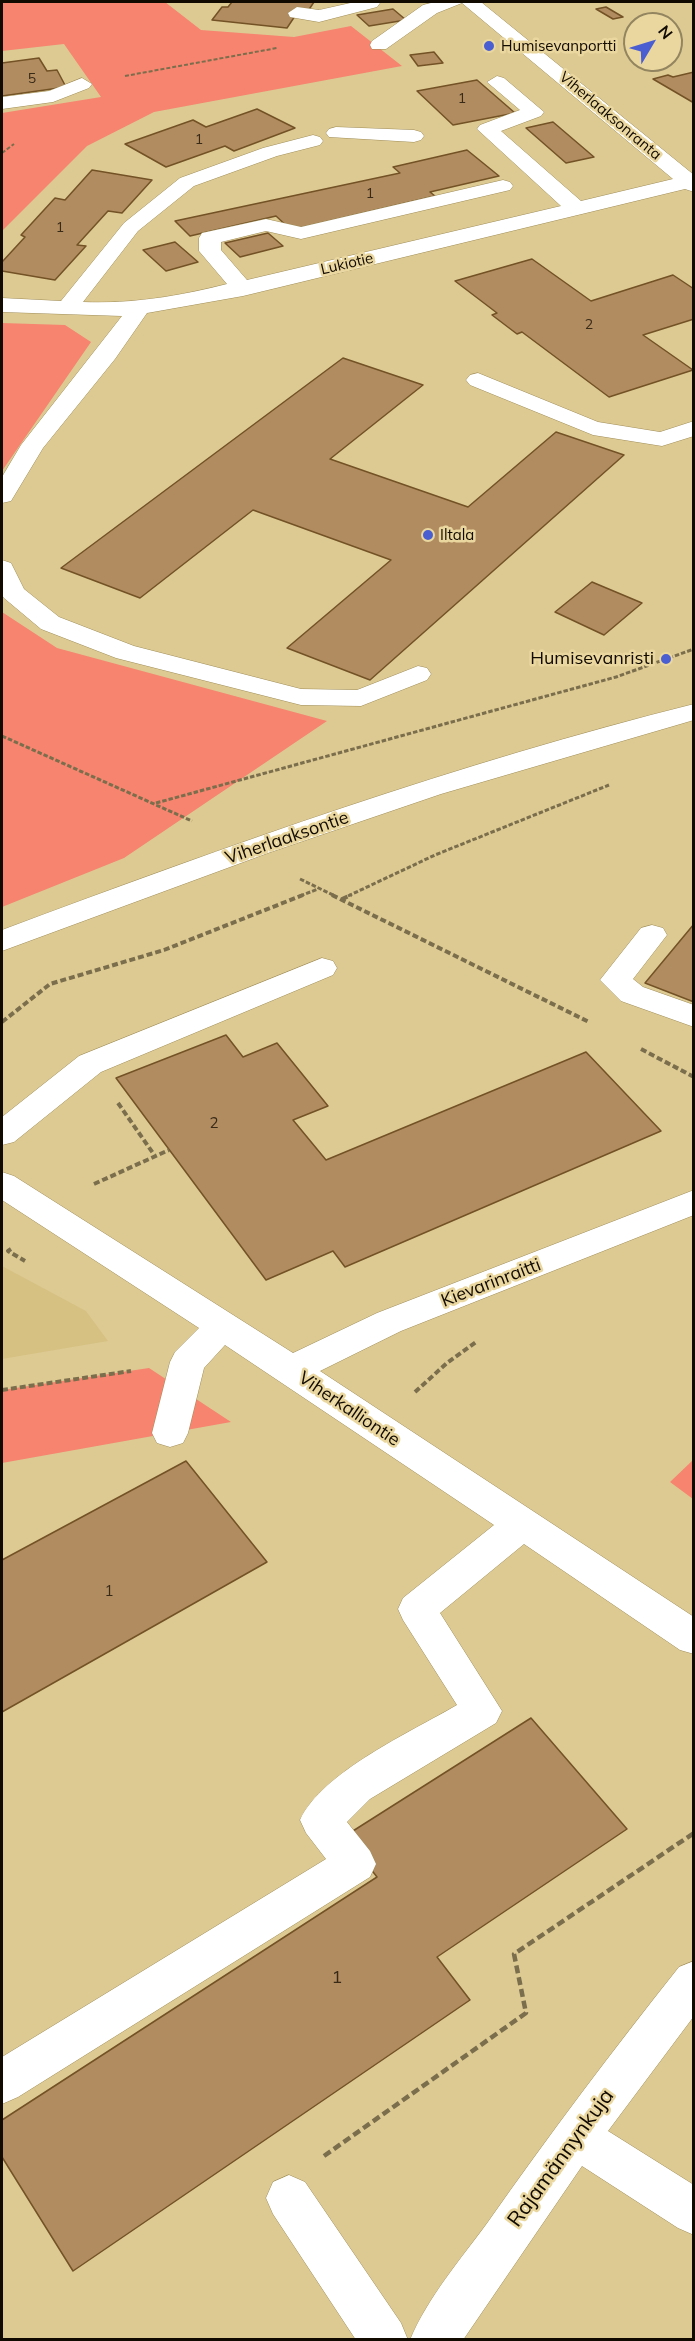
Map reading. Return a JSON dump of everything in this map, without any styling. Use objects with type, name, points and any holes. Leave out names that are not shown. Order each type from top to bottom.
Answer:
[{"type":"street","points":[[297,13],[319,16],[370,2],[392,2]]},
{"type":"street","points":[[379,45],[430,9],[453,2]]},
{"type":"street","name":"Viherlaaksonranta","points":[[470,2],[691,184]]},
{"type":"street","points":[[497,82],[534,112],[488,129],[577,209]]},
{"type":"street","points":[[2,103],[53,96],[82,84]]},
{"type":"street","points":[[336,133],[414,136]]},
{"type":"street","points":[[66,309],[130,227],[187,182],[270,152],[313,141]]},
{"type":"street","name":"Lukiotie","points":[[2,305],[66,309],[171,304],[691,184]]},
{"type":"street","points":[[243,289],[210,251],[210,238],[266,225],[301,233],[502,186]]},
{"type":"street","points":[[2,496],[33,445],[107,354],[140,307]]},
{"type":"street","points":[[478,380],[593,428],[662,439],[693,428]]},
{"type":"street","points":[[2,568],[13,593],[50,623],[124,652],[301,698],[360,698],[418,674]]},
{"type":"street","name":"Viherlaaksontie","points":[[574,742],[693,691]]},
{"type":"street","name":"Viherlaaksontie","points":[[2,942],[321,826],[574,742],[693,712]]},
{"type":"street","points":[[652,935],[615,980],[632,994],[693,1017]]},
{"type":"street","points":[[2,1134],[90,1064],[322,968]]},
{"type":"street","name":"Viherkalliontie","points":[[2,1184],[291,1370],[693,1638]]},
{"type":"street","name":"Kievarinraitti","points":[[291,1370],[389,1322],[693,1202]]},
{"type":"street","points":[[170,1433],[188,1362],[221,1327]]},
{"type":"street","points":[[2,2082],[355,1864],[321,1820],[356,1786],[482,1711],[417,1609],[521,1525]]},
{"type":"street","name":"Rajamännynkuja","points":[[434,2340],[577,2137],[693,1981]]},
{"type":"street","points":[[577,2137],[693,2212]]},
{"type":"street","points":[[289,2198],[384,2340]]},
{"type":"path","points":[[82,84],[279,47]]},
{"type":"path","points":[[156,803],[616,677],[693,649]]},
{"type":"path","points":[[2,736],[156,803],[200,826]]},
{"type":"path","points":[[342,899],[435,855],[614,783]]},
{"type":"path","points":[[298,878],[591,1023]]},
{"type":"path","points":[[2,1022],[50,984],[164,950],[319,889]]},
{"type":"path","points":[[633,1044],[693,1077]]},
{"type":"path","points":[[90,1064],[155,1156]]},
{"type":"path","points":[[83,1188],[170,1150]]},
{"type":"path","points":[[375,1428],[447,1363],[485,1336]]},
{"type":"path","points":[[2,1390],[188,1362]]},
{"type":"path","points":[[289,2198],[324,2156],[526,2013],[514,1954],[693,1833]]},
{"type":"shaded area","points":[[2,2],[165,2],[201,30],[294,37],[351,26],[402,66],[154,112],[87,146],[2,231],[2,113],[101,97],[64,44],[2,51]]},
{"type":"shaded area","points":[[2,323],[65,325],[91,342],[2,471]]},
{"type":"shaded area","points":[[2,612],[57,648],[327,721],[124,858],[2,907]]},
{"type":"shaded area","points":[[2,1266],[86,1311],[108,1341],[2,1359]]},
{"type":"shaded area","points":[[149,1368],[231,1422],[2,1463],[2,1390]]},
{"type":"shaded area","points":[[693,1460],[693,1499],[670,1482]]},
{"type":"building","points":[[232,2],[314,2],[308,11],[299,10],[287,28],[212,20],[222,7],[228,7]]},
{"type":"building","points":[[606,7],[623,17],[613,19],[596,9]]},
{"type":"building","points":[[393,9],[406,20],[369,26],[357,15]]},
{"type":"building","points":[[434,52],[443,63],[418,66],[410,55]]},
{"type":"building","points":[[39,58],[47,71],[57,70],[66,87],[2,96],[2,63]]},
{"type":"building","points":[[694,72],[694,103],[653,79],[668,75],[673,77]]},
{"type":"building","points":[[477,80],[515,113],[453,125],[417,91]]},
{"type":"building","points":[[257,109],[295,128],[234,151],[225,146],[166,167],[125,144],[193,120],[206,127]]},
{"type":"building","points":[[553,122],[594,157],[566,163],[526,128]]},
{"type":"building","points":[[467,150],[499,176],[430,192],[435,196],[291,230],[276,216],[190,236],[175,221],[400,173],[393,167]]},
{"type":"building","points":[[92,170],[152,180],[122,213],[108,211],[77,245],[86,246],[55,280],[2,271],[2,262],[25,237],[21,235],[55,198],[65,200]]},
{"type":"building","points":[[268,233],[283,246],[240,257],[225,243]]},
{"type":"building","points":[[175,242],[198,262],[166,271],[143,250]]},
{"type":"building","points":[[532,259],[591,301],[673,275],[694,289],[694,319],[643,335],[693,370],[609,397],[522,332],[517,334],[492,315],[497,313],[455,281]]},
{"type":"building","name":"Iltala","points":[[343,358],[423,385],[330,459],[468,507],[556,432],[624,455],[370,680],[287,648],[391,560],[253,510],[140,598],[61,568]]},
{"type":"building","points":[[592,582],[642,603],[604,635],[555,612]]},
{"type":"building","points":[[694,924],[694,1002],[645,983]]},
{"type":"building","points":[[226,1035],[243,1057],[277,1043],[328,1106],[293,1120],[326,1160],[586,1052],[661,1131],[345,1267],[333,1251],[266,1280],[116,1078]]},
{"type":"building","points":[[186,1461],[267,1562],[2,1712],[2,1560]]},
{"type":"building","points":[[531,1718],[627,1829],[437,1957],[470,2000],[73,2271],[2,2157],[2,2120],[377,1877],[345,1836]]},
{"type":"place","name":"Humisevanportti","points":[[489,46]]},
{"type":"place","name":"Iltala","points":[[428,535]]},
{"type":"place","name":"Humisevanristi","points":[[666,659]]}]
